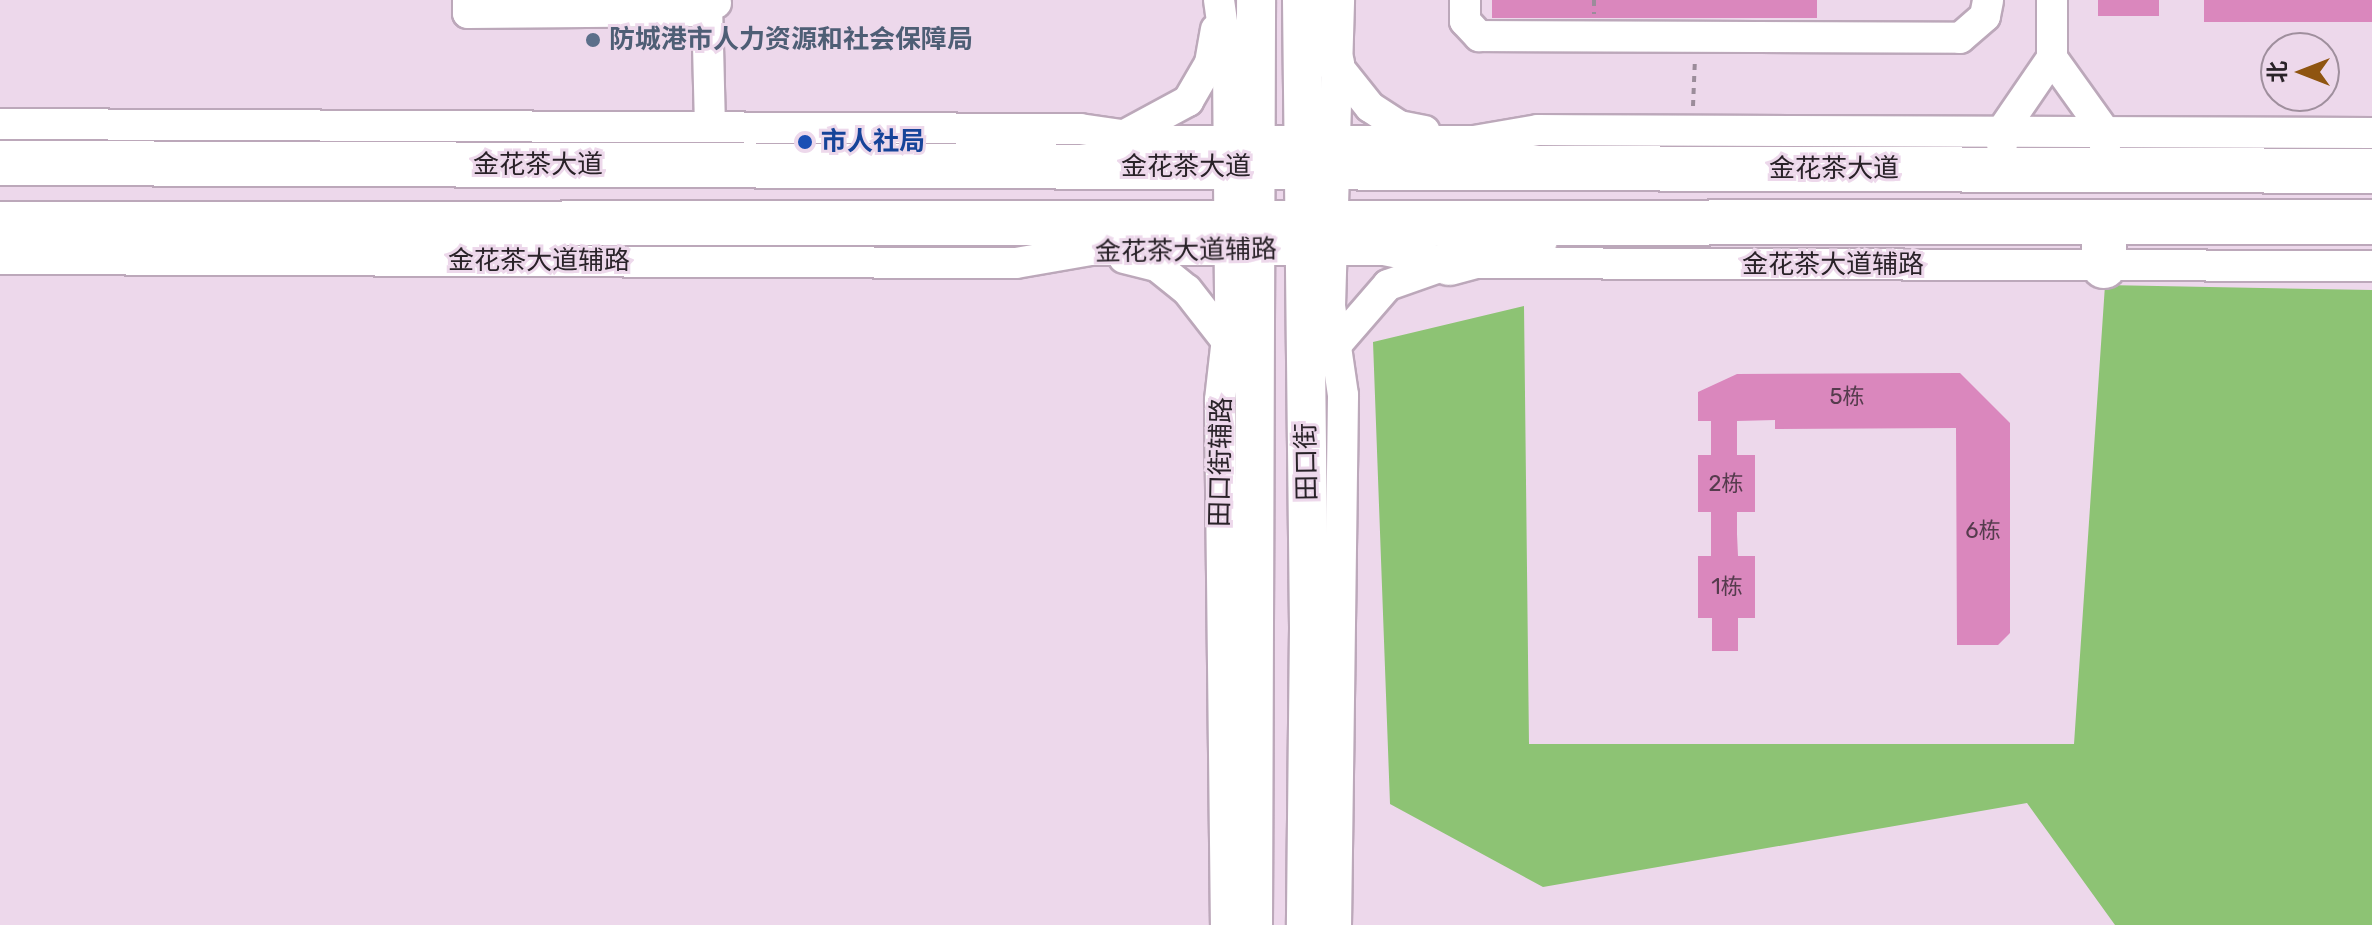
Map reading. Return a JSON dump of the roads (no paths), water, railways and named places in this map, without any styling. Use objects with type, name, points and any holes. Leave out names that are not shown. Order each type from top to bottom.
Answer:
[{"type":"highway","points":[[1036,166],[1125,135]]},
{"type":"highway","points":[[1474,141],[1607,168]]},
{"type":"highway","name":"金花茶大道","points":[[0,163],[355,145],[1036,166],[1242,154],[1317,154],[1607,168],[2002,150],[2105,151],[2372,171]]},
{"type":"highway","name":"金花茶大道","points":[[0,224],[355,242],[1316,238],[1590,224],[2372,222]]},
{"type":"highway","points":[[2104,223],[2104,266]]},
{"type":"highway","points":[[1449,263],[1590,224]]},
{"type":"main road","name":"田口街","points":[[1253,925],[1240,879],[1256,426],[1241,238],[1242,154],[1256,0]]},
{"type":"main road","name":"田口街","points":[[1302,0],[1317,154],[1307,423],[1324,627],[1306,925]]},
{"type":"main road","points":[[1317,0],[1335,63]]},
{"type":"main road","points":[[1226,340],[1256,426]]},
{"type":"street","points":[[468,0],[468,13],[713,6],[710,127]]},
{"type":"street","points":[[1339,0],[1335,63],[1317,154],[1474,141],[1538,130],[1687,130],[2002,150],[2052,58],[2052,0]]},
{"type":"street","points":[[1465,0],[1465,21],[1479,36],[1960,38],[1985,16],[1988,0]]},
{"type":"street","points":[[0,124],[355,145],[710,127],[1080,129],[1242,154],[1219,6]]},
{"type":"street","points":[[1125,135],[1188,101],[1210,63],[1219,6]]},
{"type":"street","points":[[2052,58],[2105,151],[2372,133]]},
{"type":"street","points":[[1335,63],[1370,107],[1399,126],[1474,141]]},
{"type":"street","name":"金花茶大道辅路","points":[[0,259],[355,242],[1016,263],[1091,250],[1241,238]]},
{"type":"street","name":"田口街辅路","points":[[1226,925],[1240,879],[1220,400],[1241,238]]},
{"type":"street","points":[[1316,238],[1343,395],[1324,627],[1336,925]]},
{"type":"street","name":"金花茶大道辅路","points":[[1316,238],[1449,263],[2372,266]]},
{"type":"street","points":[[1091,250],[1157,266],[1187,290],[1226,340]]},
{"type":"street","points":[[1307,423],[1336,345],[1388,285],[1449,263]]},
{"type":"place","name":"防城港市人力资源和社会保障局","points":[[593,40]]},
{"type":"place","name":"市人社局","points":[[805,142]]}]
